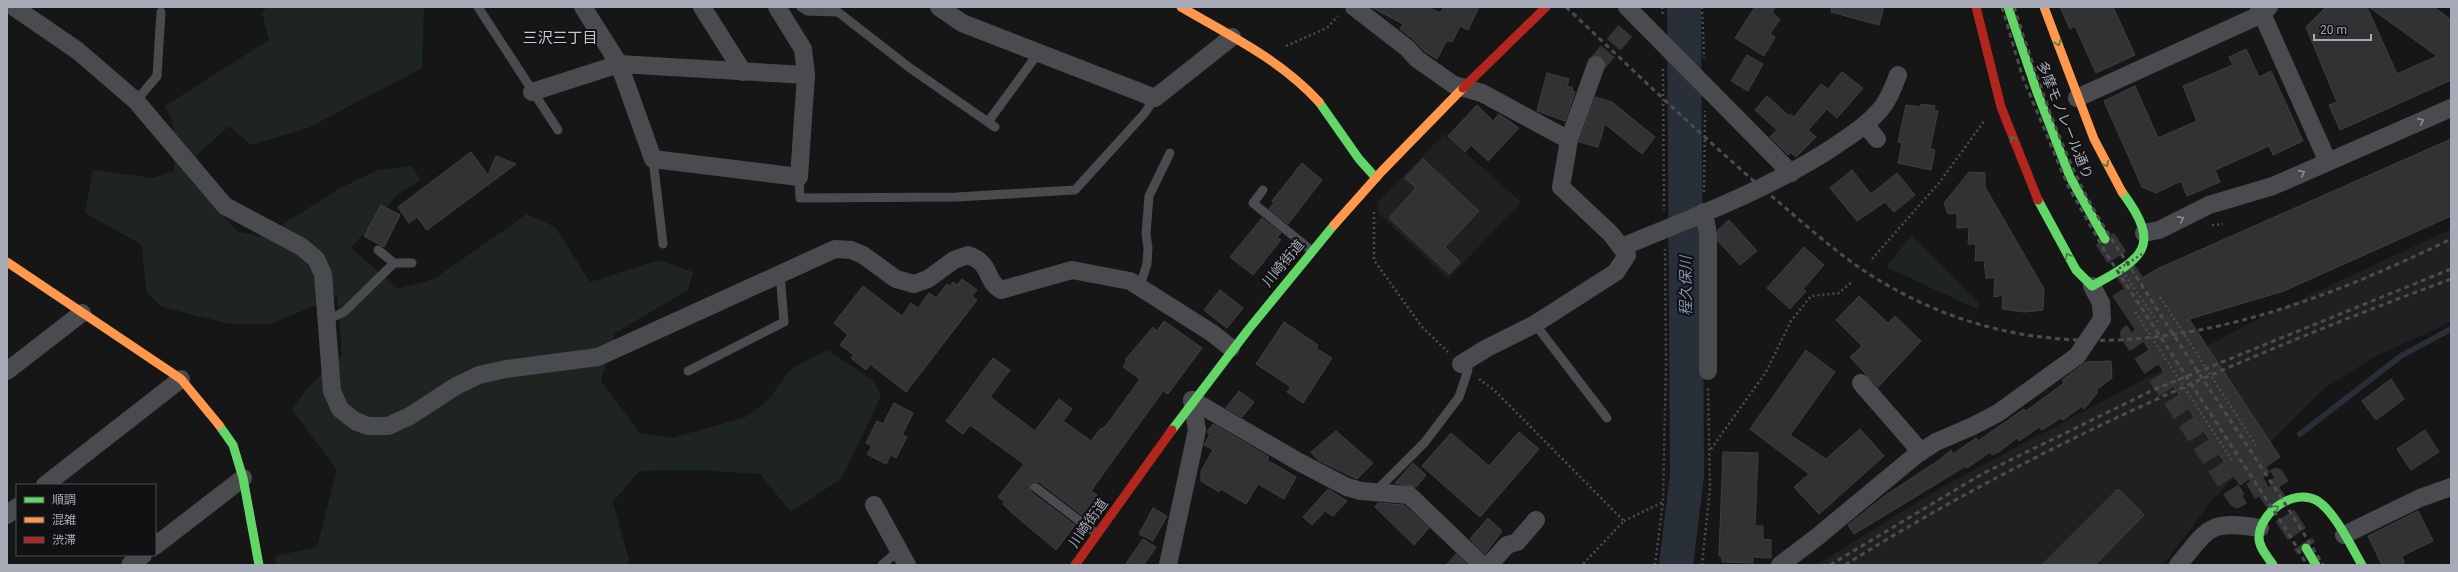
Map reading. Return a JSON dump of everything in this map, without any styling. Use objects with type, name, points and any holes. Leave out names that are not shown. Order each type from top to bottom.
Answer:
[{"type":"main road","points":[[1180,7],[1264,56],[1292,75],[1317,98],[1333,118],[1361,163],[1376,178]]},
{"type":"main road","name":"川崎街道","points":[[1075,565],[1192,400],[1232,348],[1312,251],[1376,178],[1546,7]]},
{"type":"main road","points":[[1976,7],[2001,107],[2033,190],[2076,270],[2092,286],[2136,259],[2142,251],[2144,233],[2139,216],[2116,184],[2103,159],[2077,98],[2072,78],[2044,7]]},
{"type":"main road","name":"多摩モノレール通り","points":[[2008,7],[2037,92],[2070,177],[2105,239]]},
{"type":"main road","points":[[7,262],[181,379],[210,412],[233,445],[243,478],[259,565]]},
{"type":"main road","points":[[2273,565],[2259,539],[2260,528],[2269,513],[2291,499],[2305,496],[2318,501],[2344,534],[2362,565]]},
{"type":"main road","points":[[2306,548],[2316,565]]},
{"type":"street","points":[[14,7],[78,51],[136,101],[225,206],[302,247],[316,259],[323,274],[332,391],[340,409],[355,421],[368,426],[388,426],[410,416],[456,386],[479,374],[598,357],[780,273],[835,250],[851,250],[863,255],[896,279],[914,284],[928,279],[954,260],[968,255],[980,259],[987,268],[994,286],[1001,290],[1072,270],[1130,281],[1140,286],[1232,348]]},
{"type":"street","points":[[584,7],[619,64],[653,159],[799,177],[806,75],[803,49],[777,7]]},
{"type":"street","points":[[702,7],[744,72]]},
{"type":"street","points":[[939,7],[962,23],[1155,98],[1232,37]]},
{"type":"street","points":[[2077,98],[2263,9],[2328,162]]},
{"type":"street","points":[[1348,10],[1407,48],[1417,59],[1454,85],[1482,93],[1569,140]]},
{"type":"street","points":[[1631,18],[1663,44],[1791,173]]},
{"type":"street","points":[[532,92],[619,64],[806,75]]},
{"type":"street","points":[[1464,367],[1487,348],[1535,324],[1616,272],[1627,256],[1622,246],[1611,234],[1561,187],[1569,140],[1596,65]]},
{"type":"street","points":[[1622,246],[1704,212],[1791,173],[1866,125],[1887,100],[1898,75]]},
{"type":"street","points":[[2144,233],[2159,230],[2209,205],[2273,186],[2451,108]]},
{"type":"street","points":[[1866,125],[1878,139]]},
{"type":"street","points":[[1704,212],[1708,234],[1708,371]]},
{"type":"street","points":[[1780,565],[1921,452],[1936,442],[1998,413],[2077,356],[2102,320],[2101,303],[2092,286]]},
{"type":"street","points":[[7,371],[82,313]]},
{"type":"street","points":[[46,484],[181,379]]},
{"type":"street","points":[[1861,383],[1921,452]]},
{"type":"street","points":[[1192,400],[1299,462],[1347,487],[1354,490],[1409,495],[1482,565]]},
{"type":"street","points":[[1168,565],[1197,430],[1192,400]]},
{"type":"street","points":[[156,545],[243,478]]},
{"type":"street","points":[[2344,534],[2420,498],[2451,487]]},
{"type":"street","points":[[874,505],[902,558]]},
{"type":"street","points":[[7,515],[16,508]]},
{"type":"street","points":[[1489,565],[1507,545],[1517,542],[1536,520]]},
{"type":"street","points":[[2178,565],[2209,529],[2225,524],[2260,528]]},
{"type":"street","points":[[130,565],[142,556]]},
{"type":"lane","points":[[478,7],[558,130]]},
{"type":"lane","points":[[801,7],[806,11],[838,12],[910,68],[992,125],[1039,52]]},
{"type":"lane","points":[[136,101],[157,76],[161,12]]},
{"type":"lane","points":[[799,177],[800,198],[957,197],[1075,190],[1144,114],[1155,98]]},
{"type":"lane","points":[[1140,286],[1147,264],[1148,248],[1146,234],[1149,196],[1170,153]]},
{"type":"lane","points":[[653,159],[663,244]]},
{"type":"lane","points":[[1263,190],[1253,203],[1312,251]]},
{"type":"lane","points":[[378,250],[394,263],[412,263]]},
{"type":"lane","points":[[326,320],[344,312],[394,263]]},
{"type":"lane","points":[[688,371],[784,322],[780,273]]},
{"type":"lane","points":[[1535,324],[1607,418]]},
{"type":"lane","points":[[1375,492],[1425,442],[1459,397],[1464,367]]},
{"type":"lane","points":[[1035,487],[1097,534]]},
{"type":"lane","points":[[882,565],[902,558]]},
{"type":"path","points":[[1654,565],[1663,502],[1666,365],[1662,7]]},
{"type":"path","points":[[1264,56],[1327,28],[1348,10]]},
{"type":"path","points":[[1872,259],[1939,183],[1986,117]]},
{"type":"path","points":[[1374,211],[1374,260],[1422,327],[1464,367],[1494,390],[1624,521]]},
{"type":"path","points":[[2142,254],[2120,268],[2159,324]]},
{"type":"path","points":[[1710,449],[1766,372],[1791,321],[1811,296],[1839,293],[1853,281]]},
{"type":"path","points":[[2160,297],[2257,447]]},
{"type":"path","points":[[2135,312],[2233,462]]},
{"type":"path","points":[[1702,565],[1710,488],[1708,371]]},
{"type":"path","points":[[1582,565],[1624,521],[1663,502]]},
{"type":"shaded area","points":[[267,7],[424,7],[422,68],[308,128],[251,145],[229,126],[197,155],[193,183],[238,232],[263,237],[340,188],[378,170],[411,166],[421,180],[397,195],[351,248],[398,289],[434,279],[527,214],[555,227],[590,282],[659,260],[693,272],[688,290],[615,333],[601,381],[640,433],[672,438],[746,417],[768,400],[791,369],[827,350],[874,381],[881,396],[842,478],[791,512],[760,474],[696,470],[639,471],[613,502],[629,560],[626,565],[276,565],[275,556],[317,547],[337,470],[291,409],[314,381],[342,355],[337,296],[271,324],[230,324],[162,307],[146,292],[142,245],[85,213],[93,170],[153,178],[174,171],[173,121],[165,106],[269,40],[262,13]]},
{"type":"shaded area","points":[[1444,134],[1521,202],[1448,279],[1378,213],[1377,203]]},
{"type":"shaded area","points":[[2451,229],[2451,322],[2374,357],[2325,388],[2213,499],[2163,565],[1816,565],[1942,487],[2256,320]]},
{"type":"shaded area","points":[[1912,235],[1980,305],[1977,309],[1886,267]]},
{"type":"building","points":[[1371,7],[1428,7],[1440,13],[1444,7],[1479,7],[1468,30],[1460,26],[1452,42],[1447,40],[1437,59],[1424,51],[1412,38],[1400,29],[1403,24]]},
{"type":"building","points":[[1755,7],[1775,7],[1772,13],[1780,19],[1770,34],[1775,37],[1764,56],[1735,38]]},
{"type":"building","points":[[1832,7],[1884,7],[1879,25],[1831,12]]},
{"type":"building","points":[[2060,7],[2113,7],[2135,55],[2096,73],[2075,26],[2070,29]]},
{"type":"building","points":[[2326,7],[2367,7],[2397,74],[2437,56],[2369,7],[2434,7],[2451,20],[2451,80],[2340,130],[2329,105],[2337,102],[2306,27]]},
{"type":"building","points":[[2246,49],[2259,77],[2271,71],[2303,141],[2273,155],[2269,146],[2215,170],[2220,182],[2187,196],[2181,181],[2156,193],[2142,187],[2104,101],[2135,86],[2158,138],[2197,121],[2183,86],[2233,65],[2229,57]]},
{"type":"building","points":[[1747,55],[1763,64],[1748,91],[1731,81]]},
{"type":"building","points":[[1842,72],[1863,88],[1837,118],[1827,109],[1808,130],[1816,137],[1796,157],[1790,152],[1788,155],[1770,137],[1777,130],[1755,110],[1767,96],[1789,116],[1790,114],[1794,117],[1821,84],[1828,89]]},
{"type":"building","points":[[1547,73],[1569,79],[1567,86],[1573,88],[1572,91],[1575,92],[1565,121],[1537,111]]},
{"type":"building","points":[[1595,97],[1612,102],[1655,137],[1642,154],[1605,124],[1598,147],[1579,142]]},
{"type":"building","points":[[1921,104],[1935,106],[1934,110],[1938,111],[1930,149],[1935,150],[1931,170],[1898,163],[1902,143],[1898,142],[1906,105],[1920,107]]},
{"type":"building","points":[[1477,105],[1493,121],[1499,114],[1519,128],[1488,161],[1471,145],[1465,152],[1448,136]]},
{"type":"building","points":[[2451,139],[2451,216],[2284,291],[2189,319],[2280,457],[2240,485],[2113,296],[2157,269]]},
{"type":"building","points":[[471,152],[488,175],[496,156],[516,164],[427,230],[417,217],[409,223],[398,207]]},
{"type":"building","points":[[1423,159],[1479,211],[1445,247],[1460,262],[1449,274],[1389,218],[1416,188],[1405,178]]},
{"type":"building","points":[[1302,163],[1322,180],[1288,224],[1269,209],[1274,203],[1272,201]]},
{"type":"building","points":[[1852,170],[1871,194],[1897,173],[1915,195],[1894,212],[1885,202],[1857,221],[1830,188]]},
{"type":"building","points":[[1969,172],[1985,173],[1985,187],[2044,289],[2043,310],[2024,312],[2002,309],[2003,295],[1994,297],[1995,278],[1986,278],[1984,260],[1975,261],[1976,244],[1968,244],[1969,227],[1957,228],[1957,213],[1948,214],[1944,203]]},
{"type":"building","points":[[381,205],[400,215],[384,247],[364,236]]},
{"type":"building","points":[[1262,218],[1281,233],[1277,237],[1281,240],[1253,275],[1230,257]]},
{"type":"building","points":[[1729,220],[1757,251],[1740,265],[1718,241],[1718,230]]},
{"type":"building","points":[[1804,247],[1824,265],[1803,289],[1806,291],[1790,309],[1767,288]]},
{"type":"building","points":[[962,279],[977,290],[972,296],[977,300],[906,392],[870,364],[866,370],[851,358],[854,355],[840,345],[848,335],[834,323],[863,286],[902,316],[911,303],[918,308],[929,293],[936,298],[947,284],[950,286],[953,282],[957,285]]},
{"type":"building","points":[[1220,290],[1243,308],[1227,328],[1204,310]]},
{"type":"building","points":[[1859,296],[1888,323],[1895,316],[1921,341],[1878,387],[1850,357],[1862,346],[1836,320]]},
{"type":"building","points":[[1164,321],[1202,348],[1168,394],[1163,391],[1106,470],[1091,491],[1097,495],[1082,515],[1039,482],[1033,481],[1030,484],[1031,492],[1075,525],[1056,550],[1012,513],[1003,504],[1005,502],[998,497],[1024,464],[970,425],[963,434],[946,421],[993,358],[1010,370],[990,397],[1035,431],[1059,399],[1072,409],[1063,421],[1091,441],[1101,428],[1102,429],[1108,423],[1140,379],[1123,367],[1127,361],[1125,360],[1153,327],[1157,331]]},
{"type":"building","points":[[1284,322],[1318,345],[1316,348],[1332,358],[1303,403],[1287,392],[1291,387],[1256,364]]},
{"type":"building","points":[[1806,350],[1835,372],[1790,435],[1826,459],[1860,429],[1884,456],[1819,514],[1794,487],[1809,474],[1750,429]]},
{"type":"building","points":[[2111,361],[2112,378],[2096,390],[2098,392],[2084,409],[2082,406],[2063,420],[2061,418],[2042,430],[2039,427],[2019,441],[2017,438],[1992,455],[1990,452],[1967,468],[1966,466],[1854,534],[1848,525],[1883,497],[1939,460],[1951,450],[1953,454],[1976,438],[1978,441],[2024,409],[2026,411],[2064,383],[2062,380],[2086,362]]},
{"type":"building","points":[[2391,379],[2404,399],[2376,420],[2362,401]]},
{"type":"building","points":[[1239,391],[1254,402],[1242,417],[1226,408]]},
{"type":"building","points":[[894,403],[913,413],[902,435],[907,437],[896,458],[891,455],[886,464],[867,454],[872,446],[866,443],[877,421],[883,424]]},
{"type":"building","points":[[1213,424],[1269,457],[1267,460],[1296,477],[1284,499],[1258,484],[1246,504],[1221,489],[1219,492],[1201,481],[1201,471],[1213,450],[1204,445],[1210,434],[1207,432]]},
{"type":"building","points":[[2425,430],[2439,452],[2411,470],[2397,449]]},
{"type":"building","points":[[1336,431],[1373,463],[1357,479],[1318,460],[1311,452]]},
{"type":"building","points":[[1519,432],[1539,449],[1480,517],[1422,466],[1451,433],[1489,466]]},
{"type":"building","points":[[1723,452],[1758,453],[1755,526],[1763,526],[1763,539],[1771,540],[1771,558],[1753,557],[1753,563],[1722,562],[1722,556],[1719,556]]},
{"type":"building","points":[[1413,463],[1426,475],[1416,487],[1395,483]]},
{"type":"building","points":[[1328,489],[1347,501],[1333,516],[1325,511],[1312,525],[1303,517]]},
{"type":"building","points":[[2118,489],[2144,515],[2095,565],[2042,565]]},
{"type":"building","points":[[1378,503],[1404,505],[1429,528],[1414,545],[1375,507]]},
{"type":"building","points":[[1153,508],[1167,516],[1153,541],[1139,534]]},
{"type":"building","points":[[2418,511],[2433,541],[2402,556],[2405,565],[2382,565],[2368,536]]},
{"type":"building","points":[[1488,518],[1502,531],[1485,554],[1470,539]]},
{"type":"building","points":[[1143,539],[1156,547],[1144,565],[1125,565]]},
{"type":"building","points":[[1456,554],[1467,565],[1446,565]]},
{"type":"waterway","name":"程久保川","points":[[1676,565],[1687,475],[1684,7]]},
{"type":"waterway","points":[[2300,434],[2401,356],[2451,329]]},
{"type":"tunnel","points":[[1596,65],[1627,29]]},
{"type":"tunnel","points":[[2105,239],[2306,548]]},
{"type":"tunnel","points":[[2154,317],[2129,334],[2237,499],[2276,477],[2281,486]]},
{"type":"railway","points":[[1566,7],[1717,148],[1838,252],[1882,282],[1952,316],[2024,334],[2096,340],[2169,335],[2241,321],[2312,298],[2382,271],[2451,239]]},
{"type":"railway","points":[[2002,7],[2023,78],[2068,186],[2107,255],[2289,534],[2307,565]]},
{"type":"railway","points":[[2014,7],[2051,116],[2085,194],[2111,238],[2323,565]]},
{"type":"railway","points":[[1830,565],[1982,474],[2153,390],[2451,269]]},
{"type":"railway","points":[[1845,565],[1990,481],[2140,407],[2217,372],[2294,340],[2451,279]]},
{"type":"traffic: fast","points":[[2008,7],[2037,92],[2070,177],[2105,239]]},
{"type":"traffic: fast","points":[[1319,102],[1359,159],[1376,178]]},
{"type":"traffic: fast","points":[[2038,200],[2076,270],[2092,286],[2124,267],[2135,258],[2142,249],[2144,239],[2142,226],[2135,211],[2122,192]]},
{"type":"traffic: fast","points":[[1172,430],[1248,330],[1334,225]]},
{"type":"traffic: fast","points":[[219,425],[233,445],[243,478],[259,565]]},
{"type":"traffic: fast","points":[[2273,565],[2259,542],[2261,529],[2271,512],[2279,505],[2297,497],[2307,497],[2316,500],[2323,505],[2336,520],[2362,565]]},
{"type":"traffic: fast","points":[[2306,548],[2316,565]]},
{"type":"traffic: slow","points":[[1181,7],[1254,49],[1288,73],[1319,102]]},
{"type":"traffic: slow","points":[[2044,7],[2094,139],[2122,192]]},
{"type":"traffic: slow","points":[[1334,225],[1382,171],[1463,88]]},
{"type":"traffic: slow","points":[[7,262],[181,379],[219,425]]},
{"type":"traffic: jam","points":[[1463,88],[1546,7]]},
{"type":"traffic: jam","points":[[1976,7],[2001,107],[2038,200]]},
{"type":"traffic: jam","points":[[1075,565],[1172,430]]},
{"type":"district","name":"三沢三丁目","points":[[560,38]]}]
